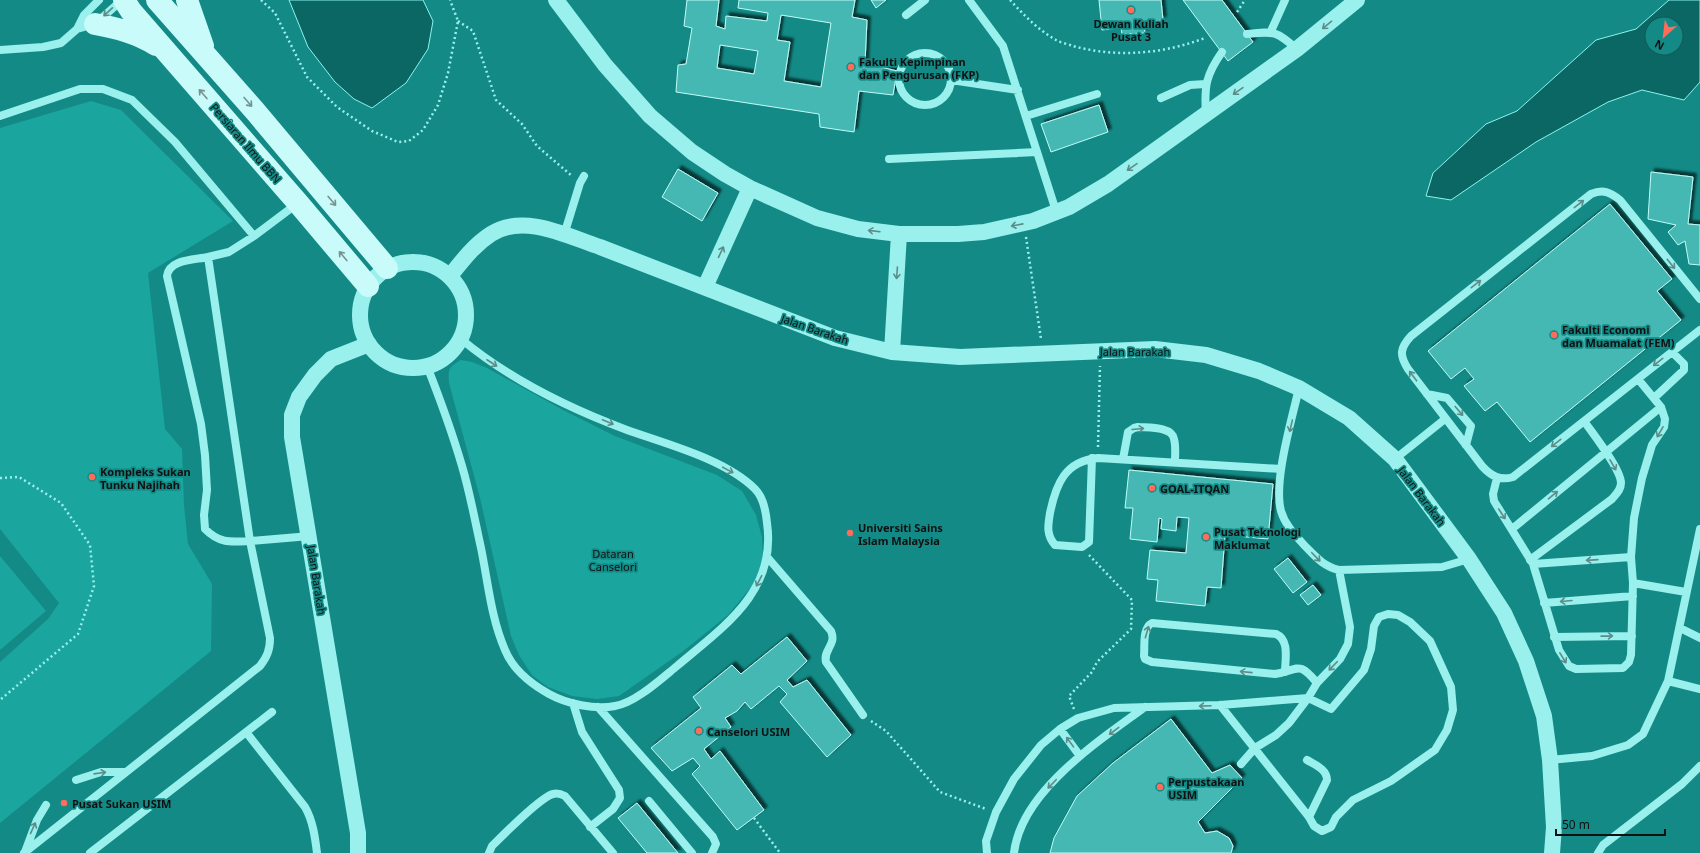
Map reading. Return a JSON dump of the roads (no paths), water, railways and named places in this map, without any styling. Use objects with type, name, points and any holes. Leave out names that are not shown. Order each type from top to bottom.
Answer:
[{"type":"street","name":"Persiaran Ilmu BBN","points":[[123,0],[368,286]]},
{"type":"street","points":[[157,0],[159,4],[206,53],[280,139],[387,268]]},
{"type":"street","points":[[187,0],[206,53]]},
{"type":"street","points":[[560,2],[605,65],[650,116],[692,152],[725,174],[750,188],[817,218],[858,229],[899,234],[958,234],[984,232],[1024,224],[1069,206],[1108,184],[1297,49],[1357,0]]},
{"type":"street","points":[[85,23],[116,27],[143,37],[158,46],[181,69]]},
{"type":"street","points":[[705,287],[750,188]]},
{"type":"street","name":"Jalan Barakah","points":[[450,276],[469,253],[491,234],[507,227],[525,225],[564,235],[705,287],[835,338],[892,352],[960,357],[1043,355],[1100,350],[1155,349],[1206,355],[1260,371],[1299,388],[1349,418],[1395,459],[1469,559],[1504,613],[1526,661],[1544,716],[1550,760],[1554,827],[1552,853]]},
{"type":"street","points":[[892,352],[899,234]]},
{"type":"street","points":[[403,262],[420,262],[436,266],[450,276],[461,290],[466,306],[466,323],[461,339],[453,351],[441,361],[427,366],[411,368],[395,365],[380,356],[369,344],[362,330],[360,315],[362,300],[368,286],[376,276],[387,268],[403,262]]},
{"type":"street","name":"Jalan Barakah","points":[[358,853],[357,826],[310,536],[292,437],[292,415],[299,397],[315,375],[331,359],[369,344]]},
{"type":"lane","points":[[85,23],[99,0]]},
{"type":"lane","points":[[0,50],[43,47],[61,43],[85,23],[123,0]]},
{"type":"lane","points":[[906,14],[925,0]]},
{"type":"lane","points":[[969,0],[1003,46],[1056,211]]},
{"type":"lane","points":[[1271,31],[1285,0]]},
{"type":"lane","points":[[1247,34],[1271,31],[1280,34],[1297,49]]},
{"type":"lane","points":[[1206,114],[1206,84],[1213,65],[1222,52]]},
{"type":"lane","points":[[924,54],[933,55],[946,64],[950,71],[951,80],[949,88],[942,99],[935,103],[925,105],[916,104],[907,98],[902,90],[899,76],[902,67],[911,58],[924,54]]},
{"type":"lane","points":[[951,80],[1018,90]]},
{"type":"lane","points":[[1161,98],[1190,85],[1206,84]]},
{"type":"lane","points":[[0,116],[80,89],[103,89],[122,95],[132,100],[175,142],[254,236]]},
{"type":"lane","points":[[1026,116],[1097,94]]},
{"type":"lane","points":[[889,159],[1037,152]]},
{"type":"lane","points":[[564,235],[582,179]]},
{"type":"lane","points":[[1700,300],[1620,200],[1608,192],[1600,191],[1591,194],[1411,336],[1402,350],[1402,360],[1444,419],[1488,473],[1497,478],[1506,479],[1513,477],[1700,330]]},
{"type":"lane","points":[[298,203],[254,236],[229,252],[177,263],[170,269],[167,276],[202,432],[207,490],[204,515],[205,529],[212,535],[228,542],[310,536]]},
{"type":"lane","points":[[24,853],[260,666],[267,657],[270,647],[269,628],[250,541],[208,257]]},
{"type":"lane","points":[[427,366],[441,401],[463,468],[482,552],[495,621],[505,652],[518,670],[530,682],[551,695],[573,703],[598,707],[616,706],[634,698],[671,670],[731,620],[752,594],[768,558],[769,533],[766,510],[757,490],[732,472],[700,456],[624,429],[570,406],[506,372],[461,339]]},
{"type":"lane","points":[[1654,398],[1684,370],[1684,364],[1672,352]]},
{"type":"lane","points":[[1497,478],[1493,494],[1494,501],[1512,528],[1531,562],[1554,637],[1559,650],[1567,663],[1573,668],[1618,669],[1626,665],[1631,655],[1633,583],[1631,557],[1634,518],[1642,478],[1652,446],[1664,427],[1665,419],[1661,407],[1638,379]]},
{"type":"lane","points":[[1299,388],[1281,469],[1281,511],[1287,525],[1322,564],[1339,570],[1442,567],[1469,559]]},
{"type":"lane","points":[[1427,394],[1448,398],[1471,426],[1466,445]]},
{"type":"lane","points":[[1512,528],[1661,407]]},
{"type":"lane","points":[[1395,459],[1444,419]]},
{"type":"lane","points":[[1531,562],[1617,494],[1621,488],[1621,482],[1606,452],[1584,421]]},
{"type":"lane","points":[[1123,459],[1128,432],[1130,429],[1138,427],[1163,430],[1171,434],[1174,438],[1174,461]]},
{"type":"lane","points":[[1095,458],[1089,542],[1082,547],[1055,545],[1050,539],[1048,532],[1054,493],[1066,472],[1076,464],[1086,459],[1095,458],[1174,461],[1281,469]]},
{"type":"lane","points":[[1550,760],[1592,756],[1628,745],[1643,734],[1668,681],[1700,529]]},
{"type":"lane","points":[[1531,562],[1631,557]]},
{"type":"lane","points":[[768,558],[831,631],[833,641],[826,655],[826,662],[863,715]]},
{"type":"lane","points":[[1241,764],[1255,748],[1276,735],[1289,723],[1308,698],[1317,683],[1340,659],[1348,644],[1350,627],[1339,570]]},
{"type":"lane","points":[[1633,583],[1686,592]]},
{"type":"lane","points":[[1544,603],[1633,596]]},
{"type":"lane","points":[[987,853],[986,841],[996,812],[1014,779],[1041,745],[1060,729],[1078,718],[1114,708],[1220,705],[1308,698],[1331,709],[1364,670],[1371,649],[1374,626],[1379,617],[1388,614],[1398,615],[1410,622],[1430,641],[1450,687],[1454,710],[1447,730],[1435,750],[1391,781],[1353,800],[1336,817],[1331,827],[1327,830],[1317,830],[1309,817],[1220,705]]},
{"type":"lane","points":[[1284,672],[1285,643],[1281,636],[1276,634],[1152,623],[1146,630],[1144,656],[1145,659],[1152,662],[1275,674],[1284,672],[1294,668],[1303,669],[1309,673],[1317,683]]},
{"type":"lane","points":[[1680,628],[1700,638]]},
{"type":"lane","points":[[1554,637],[1632,636]]},
{"type":"lane","points":[[1668,681],[1700,689]]},
{"type":"lane","points":[[573,703],[582,732],[619,790],[620,798],[613,809],[590,827]]},
{"type":"lane","points":[[598,707],[713,837],[716,844],[712,853]]},
{"type":"lane","points":[[1014,853],[1024,821],[1040,797],[1080,756],[1145,707]]},
{"type":"lane","points":[[90,853],[272,712]]},
{"type":"lane","points":[[1060,729],[1080,756]]},
{"type":"lane","points":[[246,732],[305,807],[310,816],[314,830],[317,853]]},
{"type":"lane","points":[[1307,760],[1322,770],[1327,776],[1327,780],[1309,817]]},
{"type":"lane","points":[[1598,853],[1603,845],[1682,784],[1700,766]]},
{"type":"lane","points":[[76,780],[101,772],[126,772]]},
{"type":"lane","points":[[489,853],[492,846],[503,835],[547,797],[553,794],[565,796],[613,853]]},
{"type":"lane","points":[[649,801],[692,853]]},
{"type":"lane","points":[[24,853],[37,820],[46,805]]},
{"type":"water","points":[[289,0],[423,0],[433,21],[428,49],[406,83],[372,108],[354,99],[335,82],[308,47]]},
{"type":"water","points":[[1669,0],[1700,0],[1700,82],[1684,100],[1642,90],[1608,102],[1536,142],[1451,200],[1426,196],[1433,173],[1486,124],[1517,111],[1596,40],[1636,29],[1644,22],[1644,56],[1684,56],[1684,16],[1651,16]]},
{"type":"place","name":"Dewan Kuliah Pusat 3","points":[[1131,10]]},
{"type":"place","name":"Fakulti Kepimpinan dan Pengurusan (FKP)","points":[[851,67]]},
{"type":"place","name":"Fakulti Economi dan Muamalat (FEM)","points":[[1554,335]]},
{"type":"place","name":"Kompleks Sukan Tunku Najihah","points":[[92,477]]},
{"type":"place","name":"GOAL-ITQAN","points":[[1152,488]]},
{"type":"place","name":"Universiti Sains Islam Malaysia","points":[[850,533]]},
{"type":"place","name":"Pusat Teknologi Maklumat","points":[[1206,537]]},
{"type":"place","name":"Canselori USIM","points":[[699,731]]},
{"type":"place","name":"Perpustakaan USIM","points":[[1160,787]]},
{"type":"place","name":"Pusat Sukan USIM","points":[[64,803]]},
{"type":"park label","name":"Dataran Canselori","points":[[613,559]]}]
